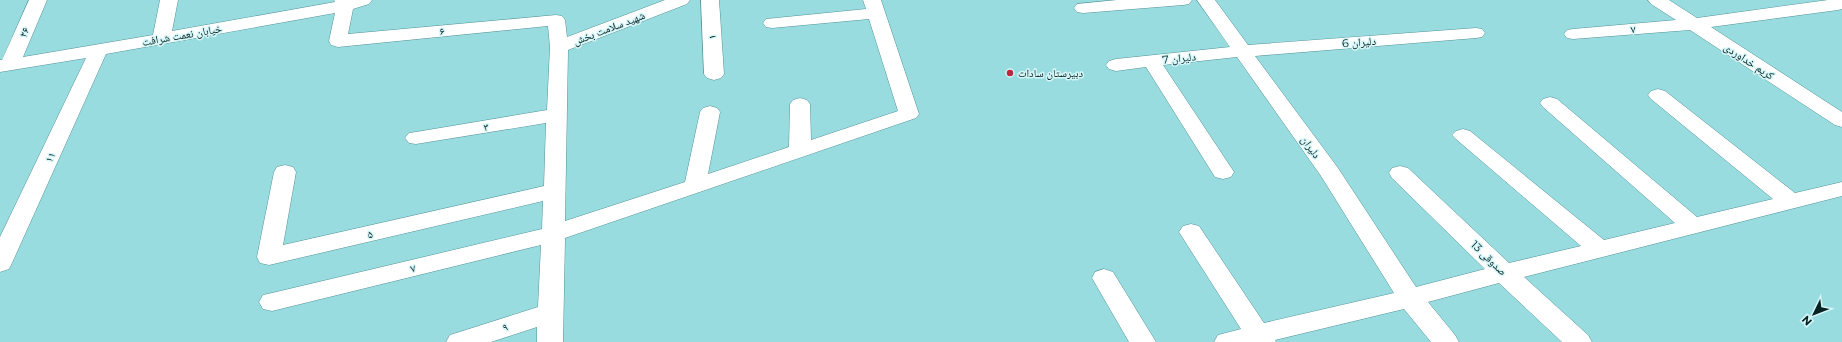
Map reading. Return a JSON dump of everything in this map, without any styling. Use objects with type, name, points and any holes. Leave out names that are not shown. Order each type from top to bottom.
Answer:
[{"type":"street","name":"۲۶","points":[[5,65],[38,0]]},
{"type":"street","points":[[161,39],[169,0]]},
{"type":"street","name":"خیابان نعمت شرافت","points":[[5,65],[161,39],[363,0]]},
{"type":"street","name":"شهید سلامت بخش","points":[[559,47],[681,0]]},
{"type":"street","name":"۱","points":[[710,0],[714,74]]},
{"type":"street","points":[[1083,8],[1183,0]]},
{"type":"street","name":"دلیران","points":[[1206,0],[1330,173],[1410,298],[1446,342]]},
{"type":"street","name":"کریم خداوردی","points":[[1657,0],[1842,122]]},
{"type":"street","name":"۶","points":[[344,3],[338,41],[556,20],[559,47]]},
{"type":"street","name":"۷","points":[[1573,34],[1693,24],[1839,4]]},
{"type":"street","points":[[772,23],[874,7]]},
{"type":"street","name":"۷","points":[[272,302],[553,234],[909,114],[874,7]]},
{"type":"street","name":"دلیران 6","points":[[1241,50],[1476,32]]},
{"type":"street","points":[[550,342],[559,47]]},
{"type":"street","name":"۱۱","points":[[0,264],[99,50]]},
{"type":"street","name":"دلیران 7","points":[[1116,65],[1241,50]]},
{"type":"street","points":[[1151,61],[1223,172]]},
{"type":"street","points":[[1658,95],[1792,202]]},
{"type":"street","points":[[800,104],[800,151]]},
{"type":"street","points":[[1550,104],[1693,226]]},
{"type":"street","points":[[695,186],[710,112]]},
{"type":"street","name":"۳","points":[[416,138],[557,116]]},
{"type":"street","points":[[1463,135],[1600,249]]},
{"type":"street","name":"۵","points":[[285,172],[270,257],[555,191]]},
{"type":"street","name":"صدوقی 13","points":[[1400,173],[1504,273],[1579,342]]},
{"type":"street","points":[[1227,342],[1260,338],[1504,273],[1842,189]]},
{"type":"street","points":[[1191,232],[1260,338]]},
{"type":"street","points":[[1104,278],[1143,342]]},
{"type":"street","name":"۹","points":[[459,342],[551,313]]},
{"type":"place","name":"دبیرستان سادات","points":[[1010,73]]}]
